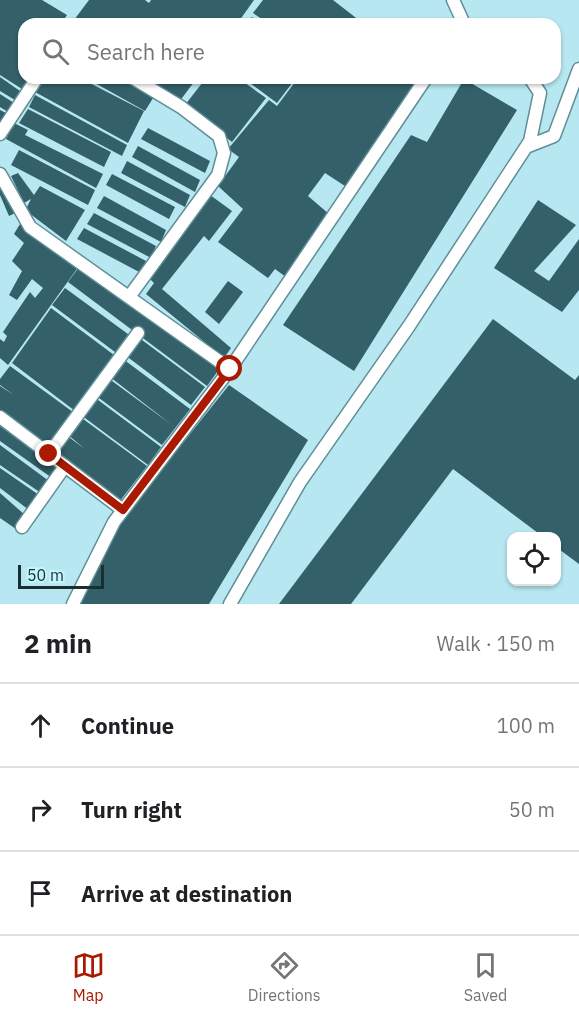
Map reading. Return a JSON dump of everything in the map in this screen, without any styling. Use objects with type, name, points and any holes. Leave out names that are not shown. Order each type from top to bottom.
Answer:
[{"type":"street","points":[[453,0],[460,18]]},
{"type":"street","points":[[526,147],[554,136],[579,69]]},
{"type":"street","points":[[0,134],[33,84]]},
{"type":"street","points":[[129,297],[218,175],[224,153],[219,136],[181,107],[143,84]]},
{"type":"street","points":[[73,604],[114,522],[230,369],[422,84]]},
{"type":"street","points":[[230,604],[300,482],[409,327],[530,141],[540,93],[534,84]]},
{"type":"street","points":[[0,174],[30,227],[230,369]]},
{"type":"street","points":[[49,454],[138,333]]},
{"type":"street","points":[[0,417],[123,510]]},
{"type":"street","points":[[22,527],[65,466]]},
{"type":"building","points":[[0,0],[42,0],[67,15],[65,18],[18,18],[18,84],[25,84],[22,89],[0,75]]},
{"type":"building","points":[[89,0],[145,0],[149,3],[151,0],[254,0],[241,18],[76,18]]},
{"type":"building","points":[[263,0],[333,0],[356,18],[260,18],[253,13]]},
{"type":"building","points":[[0,77],[20,91],[15,100],[0,91]]},
{"type":"building","points":[[40,84],[92,84],[144,111],[128,143],[35,92]]},
{"type":"building","points":[[97,84],[134,84],[155,95],[145,111]]},
{"type":"building","points":[[153,84],[192,84],[179,102]]},
{"type":"building","points":[[201,84],[246,84],[266,98],[232,142],[185,105]]},
{"type":"building","points":[[251,84],[291,84],[277,103]]},
{"type":"building","points":[[294,84],[417,84],[348,188],[325,173],[308,196],[329,214],[286,277],[275,269],[268,278],[218,242],[243,209],[218,186],[239,157],[228,149],[269,100],[277,106]]},
{"type":"building","points":[[461,84],[473,84],[517,110],[354,371],[283,325],[411,135],[427,142]]},
{"type":"building","points":[[0,94],[14,103],[8,112],[0,107]]},
{"type":"building","points":[[35,95],[127,145],[122,156],[29,107]]},
{"type":"building","points":[[28,109],[111,152],[104,167],[19,123]]},
{"type":"building","points":[[0,110],[6,113],[0,123]]},
{"type":"building","points":[[14,123],[28,130],[25,135],[103,174],[96,188],[6,139]]},
{"type":"building","points":[[148,128],[210,161],[205,173],[141,139]]},
{"type":"building","points":[[138,146],[200,180],[195,192],[132,157]]},
{"type":"building","points":[[19,150],[95,190],[88,205],[11,165]]},
{"type":"building","points":[[127,161],[190,195],[185,207],[121,173]]},
{"type":"building","points":[[18,173],[34,195],[40,186],[85,210],[66,241],[29,213],[27,207],[31,199],[24,203],[11,176]]},
{"type":"building","points":[[112,174],[175,207],[169,219],[106,185]]},
{"type":"building","points":[[0,176],[19,211],[9,216],[0,195]]},
{"type":"building","points":[[210,195],[232,211],[209,241],[204,236],[162,289],[231,348],[224,358],[146,294],[154,283],[148,277]]},
{"type":"building","points":[[104,196],[166,230],[161,242],[97,208]]},
{"type":"building","points":[[538,200],[576,225],[534,271],[549,281],[579,239],[579,290],[562,312],[494,268]]},
{"type":"building","points":[[94,213],[156,246],[151,258],[87,224]]},
{"type":"building","points":[[20,224],[79,266],[8,365],[0,358],[0,339],[4,342],[7,336],[3,332],[30,292],[35,298],[43,288],[32,279],[17,300],[9,295],[22,271],[12,261],[24,243],[14,234]]},
{"type":"building","points":[[84,228],[146,261],[141,273],[77,239]]},
{"type":"building","points":[[79,267],[220,368],[207,386],[68,282]]},
{"type":"building","points":[[228,281],[243,292],[219,324],[205,312]]},
{"type":"building","points":[[65,288],[132,337],[119,355],[52,305]]},
{"type":"building","points":[[51,308],[118,358],[79,414],[12,363]]},
{"type":"building","points":[[493,319],[575,380],[579,375],[579,564],[561,551],[561,532],[537,532],[453,469],[351,604],[279,604]]},
{"type":"building","points":[[138,337],[205,387],[191,405],[125,355]]},
{"type":"building","points":[[123,359],[190,409],[162,445],[95,395],[108,378],[172,425],[110,377]]},
{"type":"building","points":[[10,366],[77,415],[48,450],[0,414],[0,386],[14,395],[0,385],[0,379]]},
{"type":"building","points":[[229,385],[308,440],[209,604],[79,604],[124,517]]},
{"type":"building","points":[[94,397],[161,447],[148,465],[81,415]]},
{"type":"building","points":[[79,416],[147,466],[119,502],[53,452],[66,435],[85,449],[67,434]]},
{"type":"building","points":[[0,420],[61,464],[52,478],[0,441]]},
{"type":"building","points":[[0,445],[49,481],[41,493],[0,465]]},
{"type":"building","points":[[0,468],[39,495],[29,510],[0,488]]},
{"type":"building","points":[[0,493],[25,515],[16,529],[0,518]]},
{"type":"route","points":[[49,454],[123,510],[230,369]]}]
